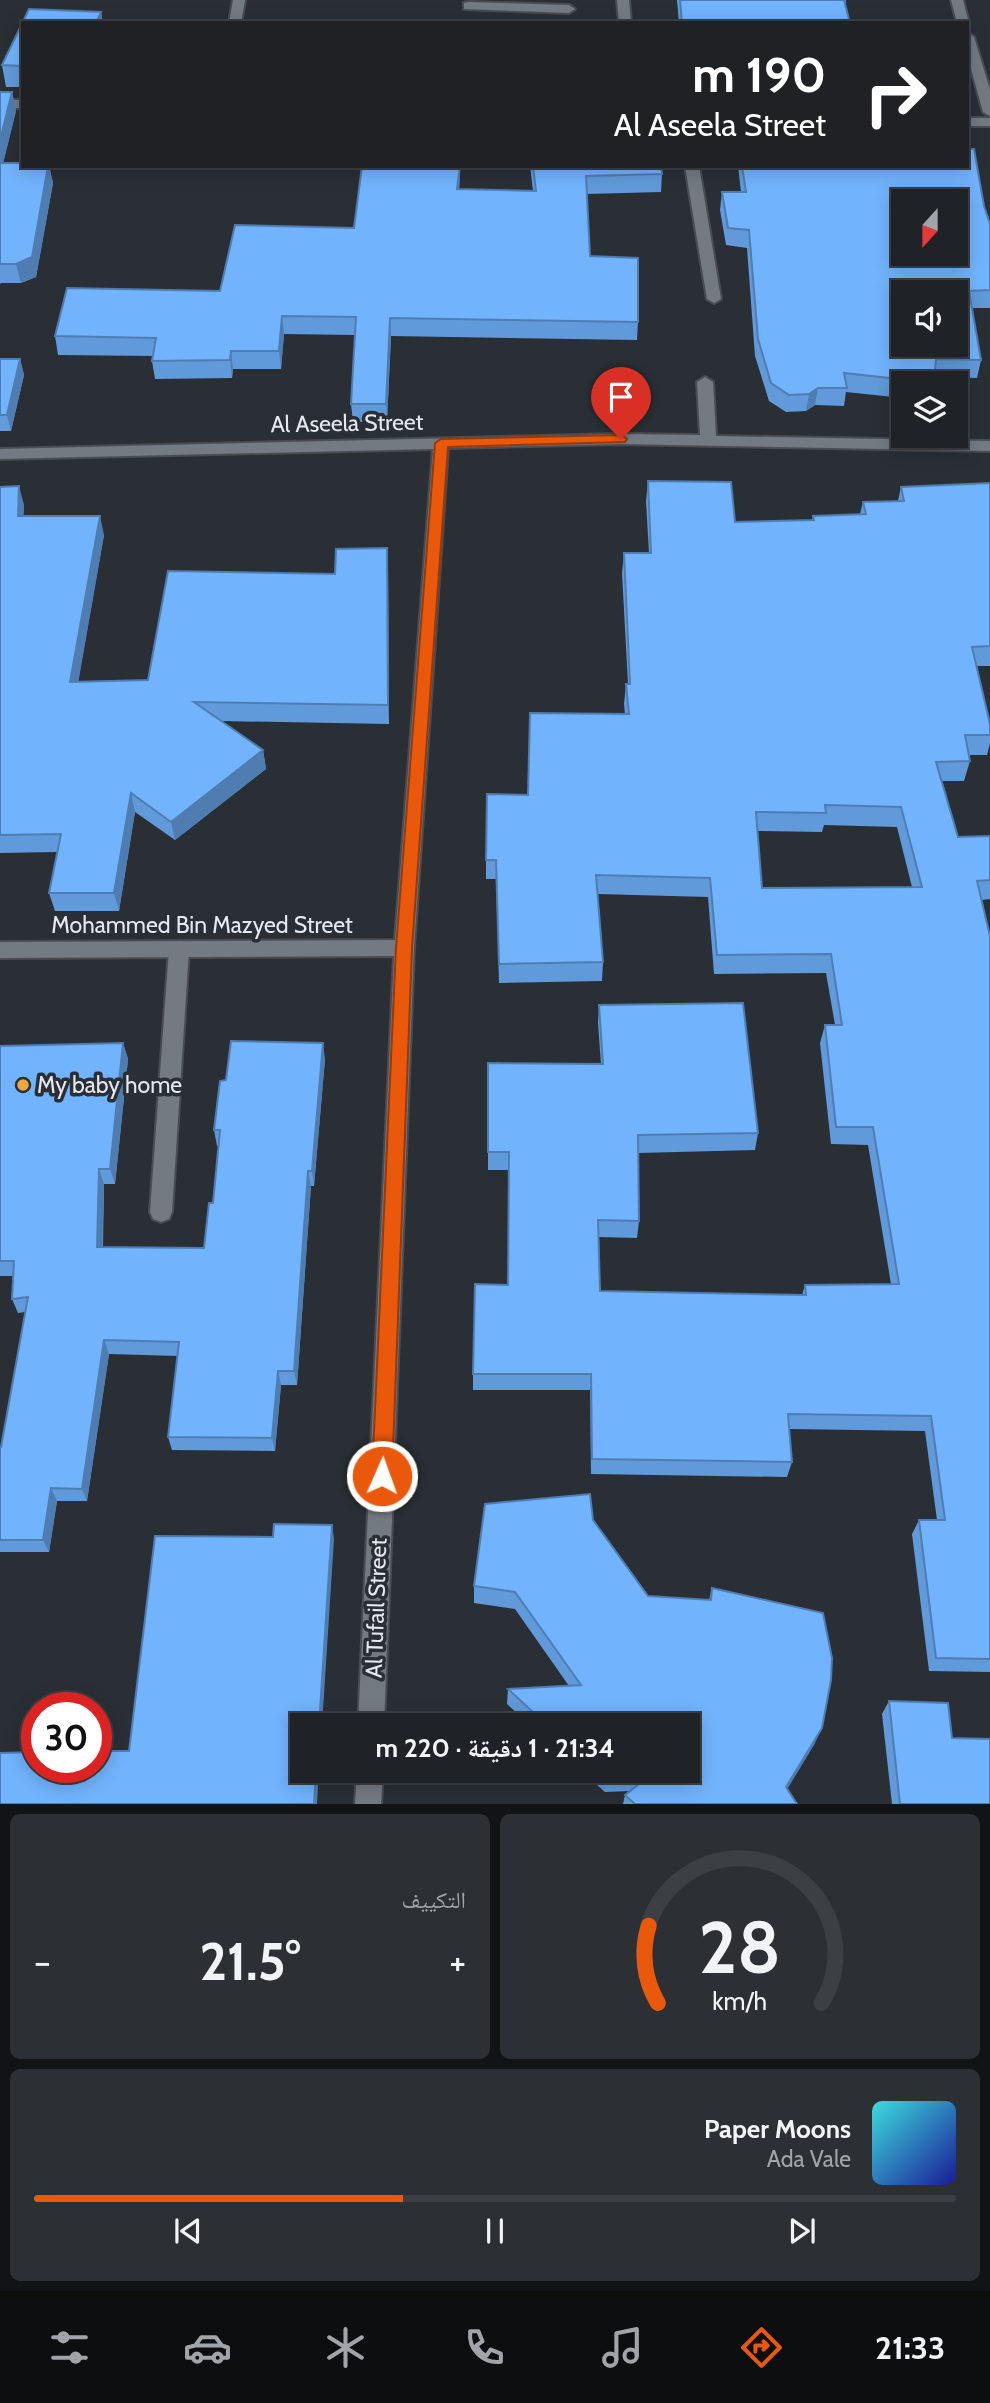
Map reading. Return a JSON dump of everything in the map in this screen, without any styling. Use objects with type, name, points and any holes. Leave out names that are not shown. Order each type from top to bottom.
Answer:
[{"type":"street","points":[[235,21],[239,0]]},
{"type":"street","points":[[623,0],[625,21]]},
{"type":"street","points":[[957,0],[962,21]]},
{"type":"street","points":[[467,21],[468,3],[569,4]]},
{"type":"street","points":[[969,40],[990,112]]},
{"type":"street","points":[[0,104],[21,104]]},
{"type":"street","points":[[969,122],[990,122]]},
{"type":"street","points":[[692,168],[714,299]]},
{"type":"street","points":[[705,382],[708,441]]},
{"type":"street","name":"Al Aseela Street","points":[[0,454],[621,439],[990,446]]},
{"type":"street","name":"Al Tufail Street","points":[[373,1713],[404,948],[441,443]]},
{"type":"street","name":"Mohammed Bin Mazyed Street","points":[[0,950],[404,948]]},
{"type":"street","points":[[161,1212],[179,949]]},
{"type":"street","points":[[368,1804],[369,1783]]},
{"type":"building","points":[[680,0],[844,0],[849,21],[682,21]]},
{"type":"building","points":[[29,9],[101,12],[97,21],[23,21]]},
{"type":"building","points":[[21,26],[21,66],[2,65]]},
{"type":"building","points":[[0,92],[12,92],[0,140]]},
{"type":"building","points":[[969,149],[974,149],[984,206],[990,224],[990,290],[969,291],[981,360],[936,359],[935,371],[891,371],[891,378],[844,373],[847,388],[818,388],[809,394],[789,395],[771,383],[758,339],[749,230],[728,228],[722,192],[746,192],[742,168],[969,168]]},
{"type":"building","points":[[0,163],[21,163],[21,168],[48,168],[32,257],[16,264],[0,264]]},
{"type":"building","points":[[362,168],[460,168],[457,189],[536,191],[533,168],[661,168],[662,174],[586,176],[590,256],[638,258],[638,322],[390,318],[386,404],[351,404],[356,317],[282,316],[279,351],[231,351],[230,360],[152,361],[156,338],[55,336],[67,288],[220,291],[235,225],[354,228]]},
{"type":"building","points":[[0,359],[20,359],[7,415],[0,415]]},
{"type":"building","points":[[648,481],[731,482],[735,522],[814,520],[813,516],[866,514],[863,502],[904,501],[901,487],[990,483],[990,646],[972,647],[990,724],[990,735],[965,735],[970,761],[936,762],[958,837],[990,836],[990,880],[977,881],[990,936],[990,1659],[936,1658],[919,1520],[945,1520],[931,1416],[788,1414],[792,1462],[592,1459],[591,1374],[473,1374],[475,1284],[508,1285],[509,1152],[488,1152],[488,1063],[603,1064],[599,1005],[743,1003],[758,1133],[638,1135],[639,1221],[598,1220],[600,1291],[806,1295],[805,1285],[899,1284],[873,1127],[836,1127],[825,1025],[842,1025],[831,954],[717,955],[710,878],[596,875],[603,962],[499,964],[496,860],[486,860],[487,794],[528,795],[530,713],[629,714],[624,553],[651,553]],"holes":[[[825,805],[901,807],[922,887],[762,888],[756,812],[826,813]]]},
{"type":"building","points":[[19,486],[18,516],[100,516],[70,682],[148,680],[168,571],[335,574],[336,549],[387,548],[388,705],[194,702],[263,750],[171,822],[131,793],[114,893],[49,893],[61,834],[0,835],[0,487]]},
{"type":"building","points":[[231,1041],[323,1043],[312,1171],[308,1171],[294,1371],[278,1371],[272,1438],[168,1437],[179,1342],[104,1340],[82,1489],[51,1488],[43,1540],[0,1540],[0,1447],[28,1297],[12,1299],[14,1261],[0,1261],[0,1046],[123,1043],[110,1169],[99,1169],[97,1247],[204,1248],[209,1203],[213,1203],[220,1130],[214,1130],[220,1081],[226,1080]]},
{"type":"building","points":[[590,1494],[593,1520],[648,1596],[711,1600],[712,1588],[823,1613],[832,1658],[831,1680],[822,1728],[786,1787],[797,1804],[635,1804],[625,1795],[640,1783],[700,1783],[700,1713],[534,1713],[508,1689],[581,1685],[515,1592],[474,1586],[485,1504]]},
{"type":"building","points":[[274,1524],[332,1525],[320,1713],[290,1713],[290,1783],[315,1783],[314,1804],[0,1804],[0,1753],[21,1752],[21,1783],[112,1783],[112,1751],[129,1751],[155,1536],[273,1537]]},
{"type":"building","points":[[889,1701],[948,1703],[952,1738],[990,1739],[990,1804],[900,1804]]},
{"type":"place","name":"My baby home","points":[[23,1085]]},
{"type":"route","points":[[382,1476],[404,948],[441,443],[621,439]]}]
